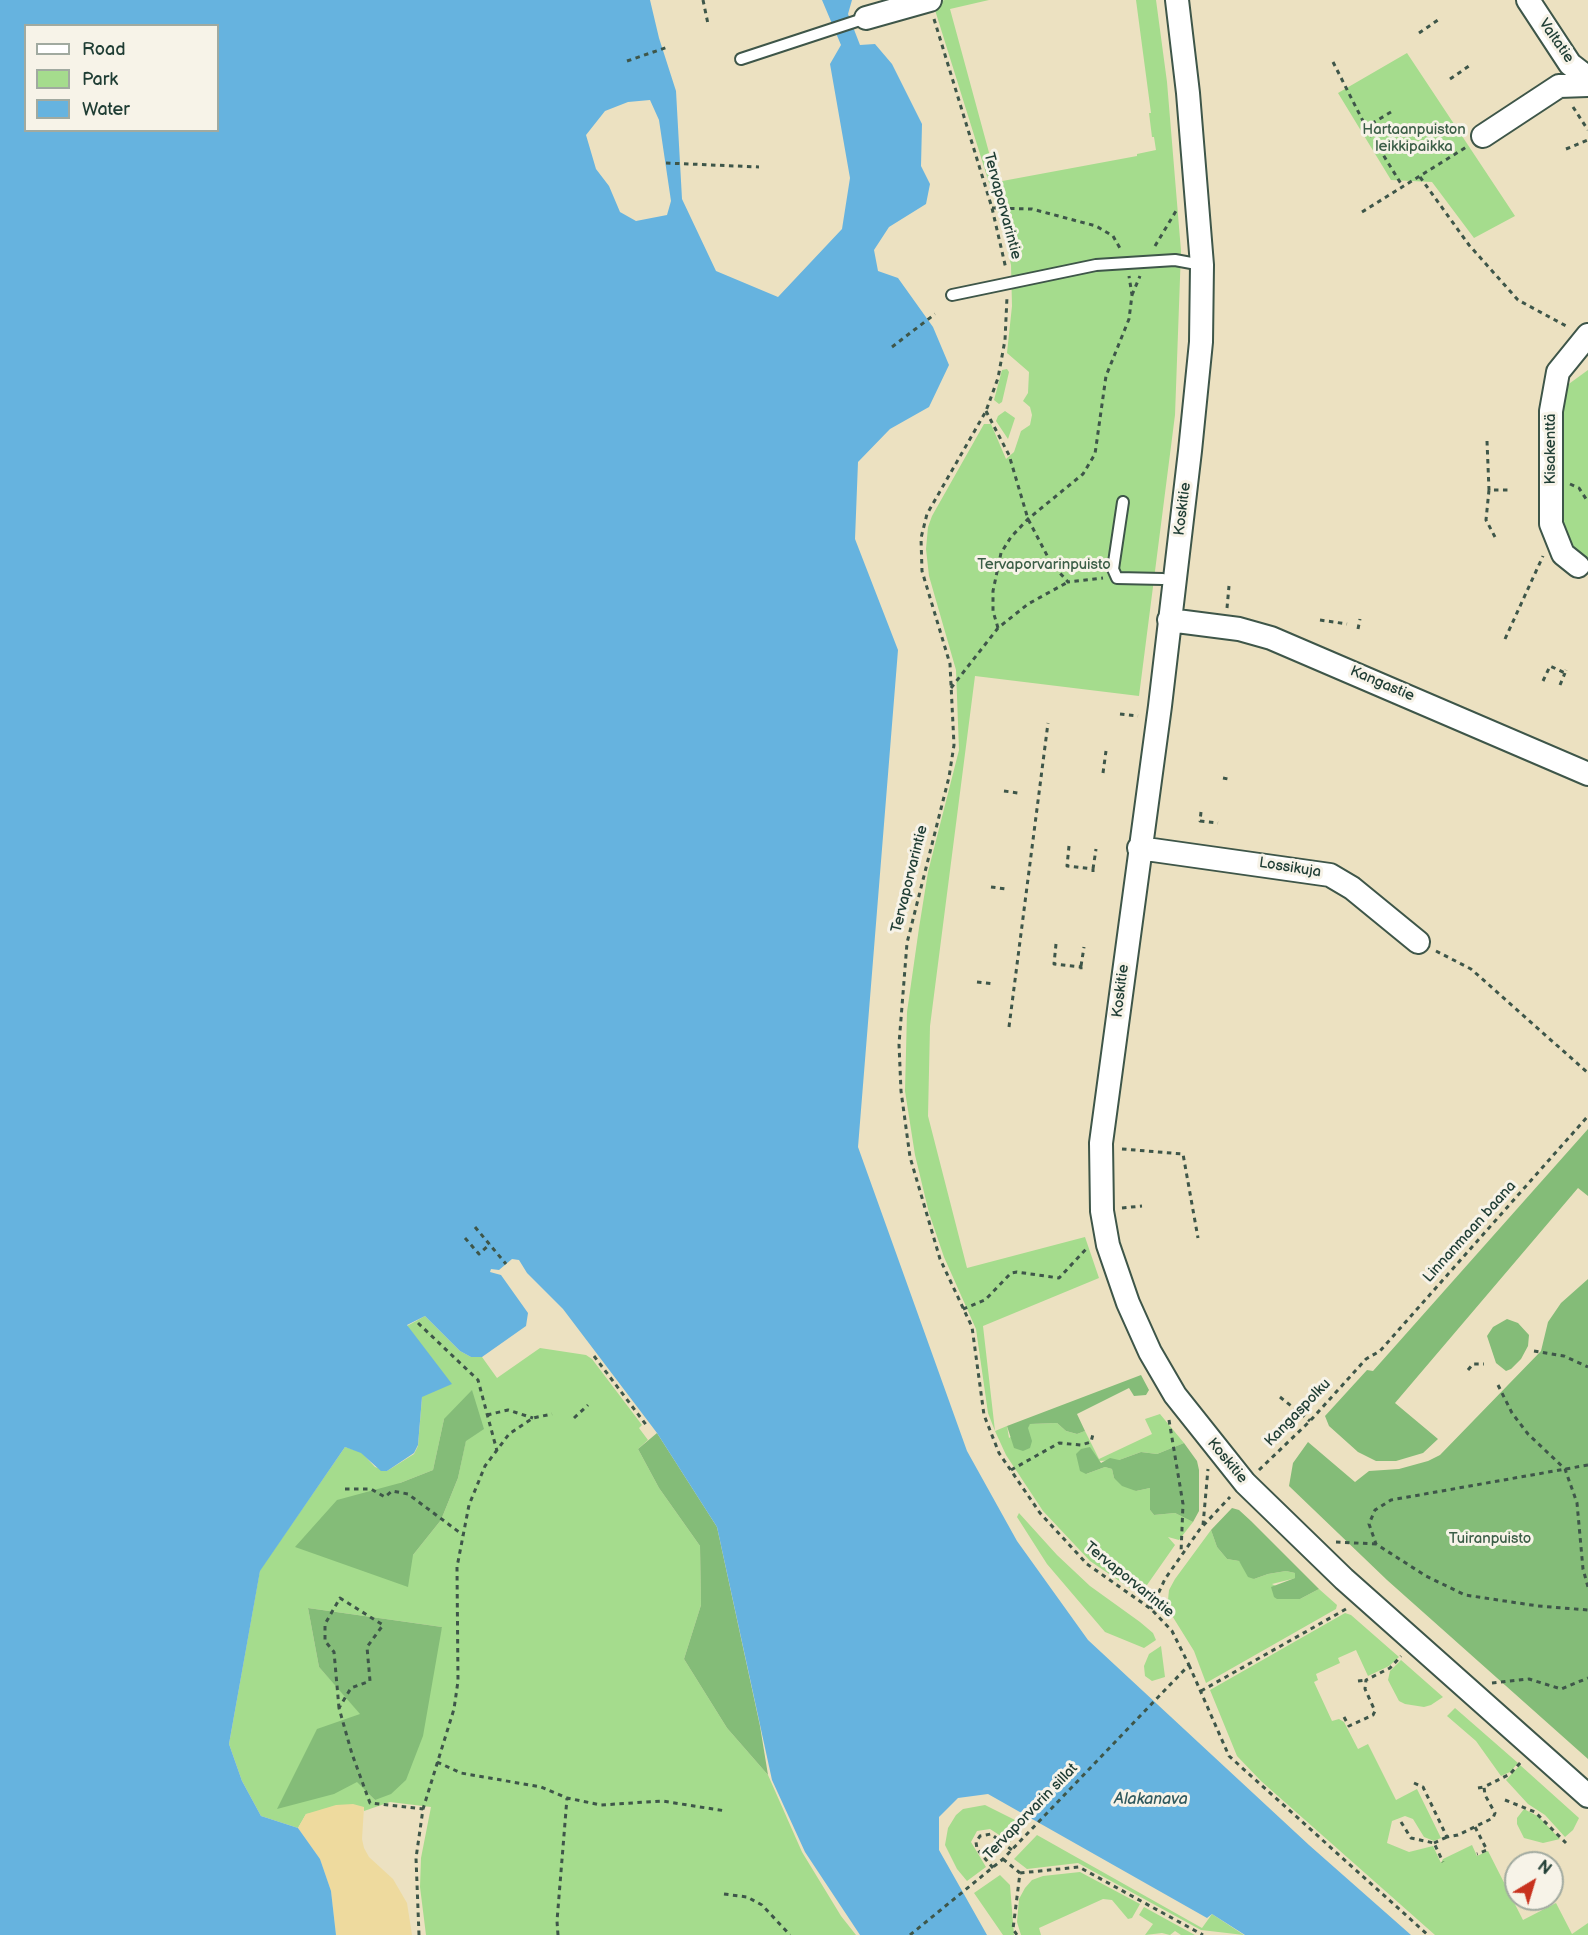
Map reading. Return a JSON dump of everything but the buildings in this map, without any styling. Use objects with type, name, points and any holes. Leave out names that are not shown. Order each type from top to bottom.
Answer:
[{"type":"street","points":[[866,18],[929,0]]},
{"type":"street","name":"Koskitie","points":[[1177,0],[1188,93],[1202,265],[1200,353],[1169,620],[1101,1143],[1102,1211],[1118,1275],[1150,1352],[1175,1395],[1245,1483],[1344,1579],[1588,1796]]},
{"type":"street","name":"Valtatie","points":[[1527,0],[1570,64],[1588,78]]},
{"type":"street","points":[[1483,136],[1559,86],[1588,85]]},
{"type":"street","name":"Kisakenttä","points":[[1554,536],[1550,483],[1553,388],[1565,360],[1587,336]]},
{"type":"street","points":[[1554,536],[1563,554],[1578,566]]},
{"type":"street","name":"Kangastie","points":[[1169,620],[1239,629],[1271,638],[1588,774]]},
{"type":"street","name":"Lossikuja","points":[[1139,848],[1330,875],[1352,888],[1418,942]]},
{"type":"lane","points":[[741,59],[866,18]]},
{"type":"lane","points":[[952,295],[1096,265],[1175,260],[1202,265]]},
{"type":"lane","points":[[1123,502],[1113,569],[1117,578],[1163,579]]},
{"type":"path","points":[[703,0],[708,24]]},
{"type":"path","name":"Tervaporvarintie","points":[[929,0],[992,208],[1006,265],[1007,282],[1005,340],[998,378],[986,411],[927,514],[921,538],[922,571],[944,643],[951,688],[954,745],[949,777],[907,943],[898,1044],[901,1091],[910,1157],[940,1260],[972,1328],[984,1415],[999,1453],[1040,1513],[1086,1564],[1150,1610],[1172,1631],[1229,1756],[1428,1935]]},
{"type":"path","points":[[1419,33],[1441,18]]},
{"type":"path","points":[[627,61],[668,47]]},
{"type":"path","points":[[1333,62],[1366,127],[1403,187]]},
{"type":"path","points":[[1450,79],[1472,64]]},
{"type":"path","points":[[1366,127],[1391,112]]},
{"type":"path","points":[[1362,212],[1483,136]]},
{"type":"path","points":[[1566,149],[1588,140]]},
{"type":"path","points":[[666,164],[759,167]]},
{"type":"path","points":[[1420,177],[1469,245],[1518,300],[1587,336]]},
{"type":"path","points":[[992,208],[1032,209],[1096,226],[1113,236],[1127,263],[1131,312],[1106,376],[1095,454],[1074,483],[1028,519],[1011,537],[1001,553],[993,591],[993,611],[998,628]]},
{"type":"path","points":[[892,347],[935,314]]},
{"type":"path","points":[[986,411],[1009,455],[1028,519],[1051,562],[1068,582]]},
{"type":"path","points":[[1487,441],[1489,490],[1486,520],[1495,537]]},
{"type":"path","points":[[1489,490],[1508,490]]},
{"type":"path","points":[[1505,639],[1534,571],[1554,536]]},
{"type":"path","points":[[951,688],[998,628],[1029,603],[1068,582],[1117,578]]},
{"type":"path","points":[[1226,613],[1229,586]]},
{"type":"path","points":[[1358,629],[1360,619]]},
{"type":"path","points":[[1320,620],[1347,624]]},
{"type":"path","points":[[1543,681],[1550,666],[1566,672],[1560,685]]},
{"type":"path","points":[[1120,714],[1140,717]]},
{"type":"path","points":[[1009,1027],[1048,723]]},
{"type":"path","points":[[1102,773],[1106,751]]},
{"type":"path","points":[[1222,778],[1228,779]]},
{"type":"path","points":[[1004,791],[1018,793]]},
{"type":"path","points":[[1201,812],[1200,821],[1218,823]]},
{"type":"path","points":[[1069,846],[1067,866],[1093,871],[1096,849]]},
{"type":"path","points":[[991,886],[1006,889]]},
{"type":"path","points":[[1418,942],[1471,969],[1588,1073]]},
{"type":"path","points":[[1056,944],[1054,964],[1081,969],[1084,947]]},
{"type":"path","points":[[977,982],[994,984]]},
{"type":"path","name":"Linnanmaan baana","points":[[1366,1359],[1380,1351],[1588,1116]]},
{"type":"path","points":[[1117,1148],[1183,1154],[1198,1238]]},
{"type":"path","points":[[1118,1209],[1142,1206]]},
{"type":"path","points":[[475,1227],[506,1264]]},
{"type":"path","points":[[465,1238],[479,1254],[490,1244]]},
{"type":"path","points":[[963,1309],[984,1300],[1011,1273],[1022,1271],[1049,1278],[1059,1278],[1091,1244]]},
{"type":"path","points":[[418,1323],[478,1380],[496,1451]]},
{"type":"path","points":[[1534,1351],[1564,1356],[1588,1367]]},
{"type":"path","points":[[594,1356],[647,1426]]},
{"type":"path","name":"Kangaspolku","points":[[1245,1483],[1310,1421],[1366,1359]]},
{"type":"path","points":[[1467,1370],[1473,1364],[1484,1364]]},
{"type":"path","points":[[1498,1385],[1512,1413],[1528,1434],[1546,1448],[1565,1469],[1577,1503],[1583,1569],[1588,1587]]},
{"type":"path","points":[[1280,1396],[1310,1421]]},
{"type":"path","points":[[574,1418],[588,1405]]},
{"type":"path","points":[[487,1415],[508,1410],[533,1418]]},
{"type":"path","points":[[419,1935],[416,1858],[423,1809],[454,1709],[458,1681],[457,1567],[469,1505],[485,1466],[509,1434],[533,1418],[552,1414]]},
{"type":"path","points":[[1168,1415],[1183,1504],[1181,1555]]},
{"type":"path","points":[[1011,1470],[1059,1443],[1081,1445],[1091,1442],[1093,1434]]},
{"type":"path","points":[[1376,1544],[1369,1524],[1375,1510],[1390,1500],[1588,1465]]},
{"type":"path","points":[[1203,1526],[1208,1467]]},
{"type":"path","points":[[1150,1610],[1165,1579],[1181,1555],[1203,1526],[1245,1483]]},
{"type":"path","points":[[345,1489],[371,1489],[385,1497],[392,1491],[408,1494],[463,1535]]},
{"type":"path","points":[[1332,1541],[1376,1544],[1426,1576],[1465,1595],[1538,1606],[1588,1610]]},
{"type":"path","points":[[339,1708],[351,1688],[370,1681],[367,1647],[383,1625],[339,1598],[325,1624],[325,1641],[334,1652],[339,1708],[352,1754],[370,1803],[423,1809]]},
{"type":"path","points":[[1201,1691],[1350,1607]]},
{"type":"path","points":[[1358,1681],[1366,1680],[1390,1668],[1404,1653]]},
{"type":"path","name":"Tervaporvarin sillat","points":[[910,1935],[1003,1859],[1189,1665]]},
{"type":"path","points":[[1489,1683],[1529,1679],[1561,1689],[1588,1678]]},
{"type":"path","points":[[1344,1717],[1349,1726],[1373,1715],[1375,1711],[1365,1689],[1366,1680]]},
{"type":"path","points":[[1478,1788],[1510,1774],[1524,1759]]},
{"type":"path","points":[[437,1762],[461,1773],[541,1787],[567,1798],[601,1805],[662,1801],[726,1811]]},
{"type":"path","points":[[1414,1783],[1423,1787],[1447,1837]]},
{"type":"path","points":[[1401,1822],[1410,1838],[1434,1844],[1447,1837],[1458,1835],[1493,1818],[1495,1813],[1485,1795],[1484,1787]]},
{"type":"path","points":[[558,1935],[556,1921],[567,1798]]},
{"type":"path","points":[[1504,1800],[1535,1812],[1566,1843]]},
{"type":"path","points":[[1476,1827],[1487,1850],[1477,1854]]},
{"type":"path","points":[[993,1868],[977,1849],[976,1842],[980,1836],[991,1834],[1012,1850]]},
{"type":"path","points":[[1434,1844],[1443,1862]]},
{"type":"path","points":[[1003,1859],[1020,1873],[1079,1867],[1203,1935]]},
{"type":"path","points":[[1017,1935],[1013,1929],[1020,1873]]},
{"type":"path","points":[[724,1894],[747,1898],[762,1905],[790,1935]]},
{"type":"green space","name":"Tervaporvarinpuisto","points":[[989,0],[950,9],[997,182],[1137,156],[1137,154],[1156,150],[1154,137],[1152,137],[1136,0],[1156,0],[1167,82],[1181,251],[1175,415],[1139,696],[975,676],[930,1026],[928,1116],[967,1268],[1085,1237],[1099,1278],[983,1326],[995,1431],[988,1413],[976,1329],[944,1257],[929,1213],[915,1155],[905,1091],[907,1012],[919,928],[928,872],[959,750],[956,670],[929,576],[926,549],[928,527],[984,424],[991,424],[1006,459],[1014,452],[1021,431],[1030,425],[1032,415],[1030,407],[1023,401],[1028,393],[1029,372],[1007,353],[1012,306],[1011,265],[999,215],[935,10],[940,1]]},
{"type":"green space","name":"Hartaanpuiston leikkipaikka","points":[[1407,53],[1515,216],[1474,238],[1432,182],[1391,180],[1338,93]]},
{"type":"green space","points":[[1007,369],[1009,372],[1002,402],[999,404],[994,400],[1002,370]]},
{"type":"green space","points":[[1588,370],[1588,564],[1570,548],[1561,525],[1558,416],[1566,386]]},
{"type":"green space","points":[[1005,411],[1015,418],[1008,439],[996,421],[998,416]]},
{"type":"green space","points":[[1588,1129],[1588,1196],[1578,1188],[1395,1403],[1438,1439],[1423,1453],[1396,1461],[1376,1461],[1358,1452],[1329,1426],[1325,1416],[1367,1370],[1373,1371]]},
{"type":"green space","name":"Tuiranpuisto","points":[[1588,1279],[1588,1759],[1387,1580],[1289,1486],[1293,1463],[1308,1442],[1355,1482],[1369,1471],[1399,1469],[1428,1461],[1440,1455],[1541,1351],[1548,1322],[1561,1303]]},
{"type":"green space","points":[[425,1316],[460,1351],[471,1357],[482,1357],[497,1378],[540,1348],[586,1355],[592,1359],[642,1425],[639,1428],[648,1440],[638,1449],[659,1488],[700,1546],[701,1605],[684,1659],[727,1728],[768,1775],[802,1852],[841,1916],[856,1935],[426,1935],[420,1887],[421,1858],[431,1807],[390,1802],[364,1811],[364,1807],[306,1814],[298,1828],[261,1816],[242,1781],[229,1744],[260,1570],[345,1447],[361,1452],[375,1467],[387,1471],[414,1454],[418,1446],[422,1397],[407,1326]],"holes":[[[444,1419],[466,1440],[458,1478],[441,1520],[413,1555],[400,1483],[433,1470]],[[308,1608],[442,1627],[375,1800],[358,1782],[361,1714],[319,1667]]]},
{"type":"green space","points":[[1507,1319],[1518,1323],[1529,1335],[1528,1346],[1521,1359],[1506,1371],[1496,1363],[1487,1336],[1493,1327]]},
{"type":"green space","points":[[1141,1375],[1149,1390],[1146,1395],[1134,1396],[1129,1388],[1077,1414],[1085,1431],[1077,1434],[1066,1431],[1057,1423],[1030,1424],[1028,1428],[1032,1441],[1030,1448],[1023,1451],[1014,1448],[1007,1426]]},
{"type":"green space","points":[[472,1390],[484,1429],[466,1441],[458,1478],[441,1520],[413,1555],[408,1587],[295,1547],[337,1500],[400,1483],[433,1470],[444,1419]]},
{"type":"green space","points":[[1160,1414],[1184,1443],[1157,1454],[1141,1452],[1119,1460],[1098,1461],[1086,1474],[1105,1467],[1112,1469],[1114,1478],[1136,1491],[1150,1488],[1150,1510],[1154,1515],[1175,1513],[1193,1522],[1179,1540],[1168,1537],[1175,1545],[1140,1595],[1090,1561],[1043,1511],[1006,1455],[995,1431],[1007,1426],[1009,1438],[1030,1424],[1057,1423],[1066,1431],[1077,1434],[1085,1431],[1099,1459],[1152,1434],[1145,1419]]},
{"type":"green space","points":[[657,1433],[717,1527],[760,1726],[768,1775],[727,1728],[684,1659],[701,1605],[700,1546],[659,1488],[638,1449]]},
{"type":"green space","points":[[1184,1443],[1197,1461],[1199,1470],[1199,1511],[1193,1522],[1175,1513],[1154,1515],[1150,1510],[1150,1488],[1136,1491],[1122,1486],[1114,1478],[1112,1469],[1105,1467],[1086,1474],[1080,1471],[1076,1454],[1081,1449],[1090,1447],[1101,1463],[1110,1458],[1119,1460],[1141,1452],[1157,1454]]},
{"type":"green space","points":[[1232,1508],[1239,1510],[1251,1521],[1319,1589],[1300,1599],[1277,1599],[1271,1587],[1295,1578],[1295,1573],[1286,1571],[1254,1579],[1248,1577],[1239,1561],[1227,1559],[1217,1547],[1211,1530]]},
{"type":"green space","points":[[1019,1513],[1057,1555],[1090,1586],[1140,1622],[1153,1633],[1156,1640],[1144,1648],[1105,1632],[1047,1564],[1017,1517]]},
{"type":"green space","points":[[1211,1530],[1217,1547],[1227,1559],[1239,1561],[1254,1579],[1286,1571],[1295,1573],[1296,1578],[1272,1584],[1300,1599],[1319,1589],[1337,1605],[1336,1609],[1206,1683],[1194,1651],[1171,1614],[1168,1600],[1169,1590],[1175,1579]]},
{"type":"green space","points":[[308,1608],[442,1627],[423,1736],[406,1780],[391,1794],[375,1800],[357,1782],[334,1794],[277,1809],[317,1729],[360,1714],[319,1667]]},
{"type":"green space","points":[[1345,1613],[1351,1615],[1399,1657],[1389,1666],[1368,1676],[1356,1650],[1338,1658],[1340,1663],[1316,1674],[1318,1680],[1314,1682],[1332,1721],[1339,1719],[1344,1722],[1358,1749],[1368,1744],[1396,1800],[1417,1789],[1441,1838],[1434,1841],[1424,1837],[1413,1819],[1405,1816],[1392,1821],[1387,1843],[1409,1852],[1433,1846],[1441,1863],[1443,1859],[1472,1845],[1477,1856],[1488,1851],[1504,1883],[1504,1911],[1518,1911],[1523,1920],[1540,1911],[1560,1911],[1572,1934],[1588,1923],[1588,1935],[1435,1935],[1261,1781],[1237,1756],[1210,1690]]},
{"type":"green space","points":[[1161,1646],[1165,1677],[1152,1681],[1145,1676],[1144,1666],[1149,1654]]},
{"type":"green space","points":[[1401,1660],[1443,1697],[1424,1707],[1399,1701],[1388,1680],[1390,1671]]},
{"type":"green space","points":[[1455,1708],[1518,1763],[1510,1772],[1501,1776],[1476,1741],[1447,1716]]},
{"type":"green space","points":[[1520,1765],[1579,1818],[1573,1830],[1565,1837],[1545,1815],[1528,1804],[1506,1780]]},
{"type":"green space","points":[[985,1805],[1025,1825],[1010,1842],[990,1829],[977,1831],[971,1842],[986,1867],[967,1881],[957,1869],[945,1845],[948,1828],[963,1809]]},
{"type":"green space","points":[[1524,1809],[1539,1817],[1560,1839],[1543,1843],[1524,1838],[1517,1824],[1517,1818]]},
{"type":"green space","points":[[1037,1835],[1202,1928],[1212,1914],[1244,1935],[1201,1930],[1078,1863],[1027,1869],[1014,1859]]},
{"type":"green space","points":[[1080,1872],[1140,1904],[1132,1918],[1128,1919],[1112,1900],[1103,1899],[1039,1928],[1041,1935],[1021,1935],[1017,1922],[1019,1899],[1032,1880],[1043,1876]]},
{"type":"green space","points":[[1000,1875],[1010,1885],[1014,1935],[1003,1935],[974,1893]]},
{"type":"green space","points":[[1144,1907],[1195,1935],[1181,1935],[1175,1931],[1170,1935],[1162,1933],[1145,1935],[1153,1924],[1139,1915]]},
{"type":"sand","points":[[353,1804],[364,1807],[362,1839],[364,1848],[369,1857],[393,1879],[407,1903],[412,1935],[336,1935],[331,1891],[320,1859],[298,1828],[306,1814],[336,1805]]},
{"type":"water","name":"Alakanava","points":[[0,0],[650,0],[676,91],[682,199],[716,271],[778,297],[842,229],[850,178],[830,64],[841,45],[822,0],[852,0],[848,14],[860,45],[875,44],[892,64],[922,124],[921,166],[930,184],[926,204],[889,227],[874,250],[878,271],[898,278],[933,327],[949,365],[929,407],[890,429],[858,462],[855,539],[898,650],[858,1147],[967,1451],[1017,1541],[1088,1640],[1309,1845],[1411,1935],[1245,1935],[1212,1914],[1207,1918],[988,1794],[958,1798],[939,1817],[939,1850],[987,1935],[860,1935],[805,1852],[772,1780],[717,1527],[657,1433],[563,1309],[527,1273],[519,1260],[512,1259],[499,1270],[491,1269],[490,1272],[501,1275],[528,1313],[526,1326],[482,1357],[471,1357],[460,1351],[425,1316],[407,1325],[452,1384],[422,1397],[418,1445],[414,1453],[387,1471],[381,1471],[361,1453],[345,1447],[260,1571],[229,1744],[242,1781],[261,1816],[298,1828],[320,1859],[331,1891],[336,1935],[0,1935]],"holes":[[[650,100],[659,120],[671,201],[667,215],[636,221],[620,212],[609,186],[596,169],[586,135],[605,111],[628,102]]]}]
